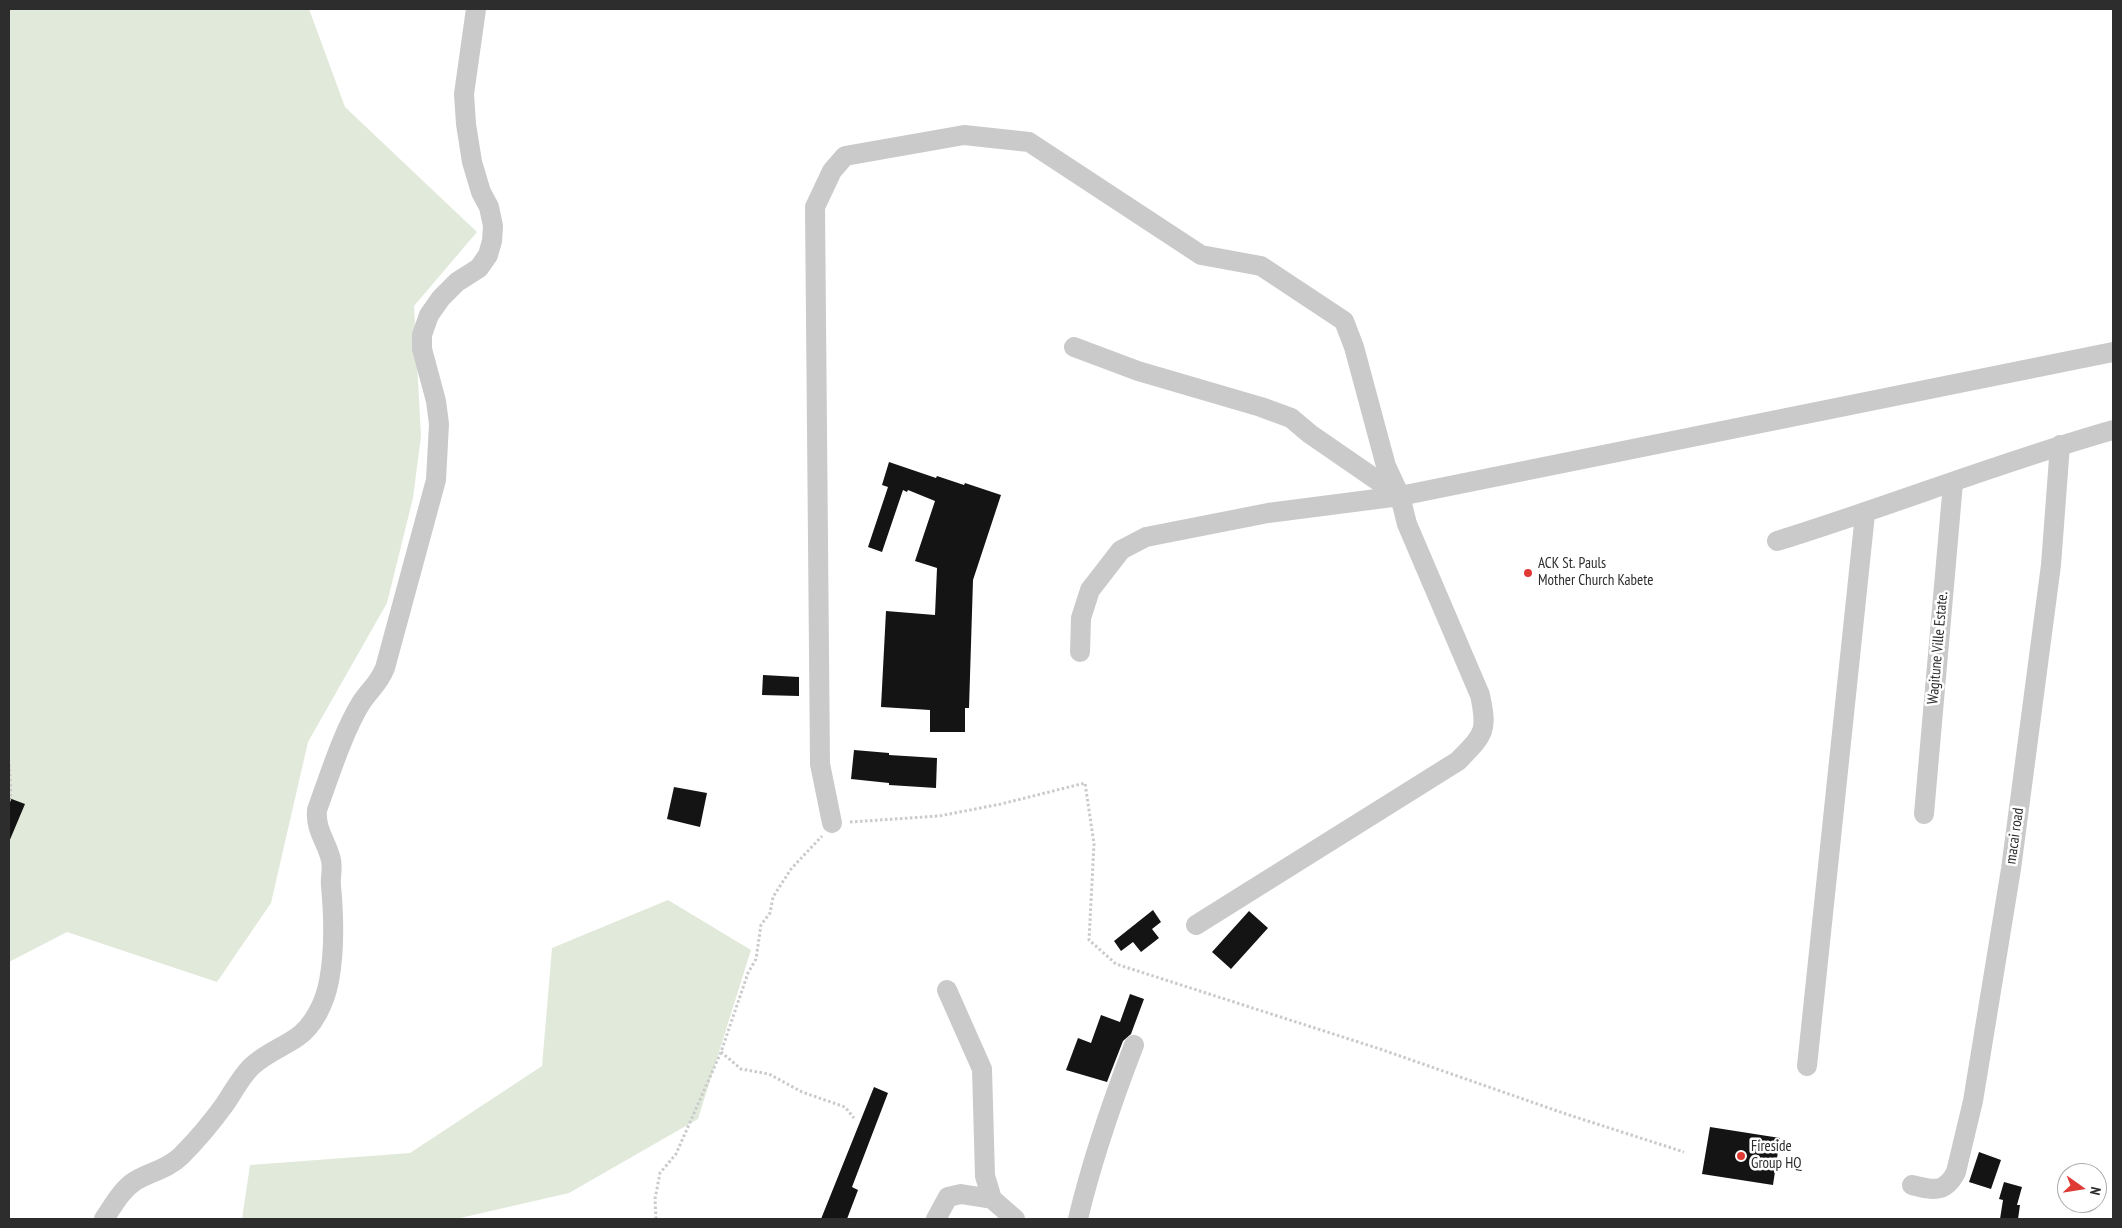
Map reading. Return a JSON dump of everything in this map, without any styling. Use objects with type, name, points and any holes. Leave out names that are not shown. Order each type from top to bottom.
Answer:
[{"type":"street","points":[[104,1219],[126,1189],[136,1181],[160,1170],[179,1158],[224,1106],[251,1067],[273,1050],[296,1038],[310,1025],[318,1013],[326,993],[334,936],[334,909],[331,860],[318,830],[317,810],[339,749],[362,703],[379,682],[385,668],[436,480],[438,424],[436,401],[422,349],[425,326],[430,315],[449,289],[479,268],[488,255],[492,241],[493,226],[489,207],[481,192],[472,162],[466,124],[464,94],[476,9]]},
{"type":"street","points":[[832,824],[820,764],[815,207],[832,171],[845,156],[964,135],[1029,142],[1201,255],[1262,266],[1344,321],[1354,347],[1386,466],[1400,496],[1407,524],[1480,695],[1485,720],[1479,739],[1458,761],[1196,925]]},
{"type":"street","points":[[1074,347],[1138,371],[1261,407],[1291,418],[1310,434],[1400,496]]},
{"type":"street","points":[[1080,652],[1081,618],[1090,590],[1121,550],[1146,537],[1268,513],[1400,496],[2113,352]]},
{"type":"street","points":[[1777,541],[1864,514],[2060,445],[2113,430]]},
{"type":"street","name":"macai road","points":[[1912,1185],[1930,1190],[1938,1190],[1952,1180],[1956,1172],[1973,1101],[2012,859],[2051,564],[2060,445]]},
{"type":"street","name":"Wagitune Ville Estate.","points":[[1924,814],[1952,483]]},
{"type":"street","points":[[1807,1066],[1864,514]]},
{"type":"street","points":[[947,990],[982,1069],[986,1176],[992,1199]]},
{"type":"street","points":[[1078,1219],[1086,1184],[1112,1102],[1134,1045]]},
{"type":"street","points":[[936,1219],[948,1197],[961,1194],[992,1199],[1015,1219]]},
{"type":"path","points":[[9,764],[11,793],[9,802]]},
{"type":"path","points":[[656,1219],[655,1199],[660,1173],[676,1154],[721,1052],[748,973],[756,959],[761,925],[770,913],[773,897],[791,869],[818,842],[832,824],[939,816],[1001,804],[1085,782],[1094,844],[1089,940],[1116,964],[1380,1049],[1566,1114],[1684,1152]]},
{"type":"path","points":[[721,1052],[741,1069],[769,1074],[802,1092],[845,1107],[854,1118]]},
{"type":"green space","points":[[9,9],[309,9],[345,107],[477,232],[414,306],[421,436],[413,498],[387,603],[308,742],[271,903],[217,982],[67,932],[9,962]]},
{"type":"green space","points":[[668,900],[751,950],[698,1119],[569,1193],[456,1219],[242,1219],[250,1165],[410,1153],[542,1066],[552,948]]},
{"type":"building","points":[[889,462],[936,478],[937,476],[964,485],[965,483],[1001,495],[973,580],[969,708],[965,708],[965,732],[930,732],[930,710],[881,707],[886,611],[935,615],[937,568],[915,561],[935,501],[908,490],[907,492],[903,490],[882,552],[868,547],[888,487],[882,485]]},
{"type":"building","points":[[763,675],[799,677],[799,696],[762,695]]},
{"type":"building","points":[[854,750],[889,753],[889,755],[937,758],[936,788],[889,785],[889,783],[851,779]]},
{"type":"building","points":[[674,787],[707,793],[700,827],[667,819]]},
{"type":"building","points":[[9,798],[25,804],[9,842]]},
{"type":"building","points":[[1153,910],[1161,922],[1152,929],[1159,938],[1141,952],[1133,942],[1121,951],[1114,941]]},
{"type":"building","points":[[1249,911],[1268,928],[1231,969],[1212,952]]},
{"type":"building","points":[[1130,994],[1144,999],[1131,1034],[1123,1041],[1107,1082],[1066,1070],[1078,1038],[1091,1043],[1101,1015],[1120,1022]]},
{"type":"building","points":[[874,1087],[888,1093],[852,1187],[858,1190],[847,1219],[821,1219]]},
{"type":"building","name":"Fireside Group HQ","points":[[1710,1127],[1780,1138],[1773,1185],[1702,1174]]},
{"type":"building","points":[[1979,1152],[2001,1160],[1991,1189],[1969,1182]]},
{"type":"building","points":[[2004,1182],[2022,1187],[2017,1205],[2020,1205],[2018,1219],[2000,1219],[2003,1200],[1999,1199]]},
{"type":"place","name":"ACK St. Pauls Mother Church Kabete","points":[[1528,573]]},
{"type":"place","name":"Fireside Group HQ","points":[[1741,1156]]}]
